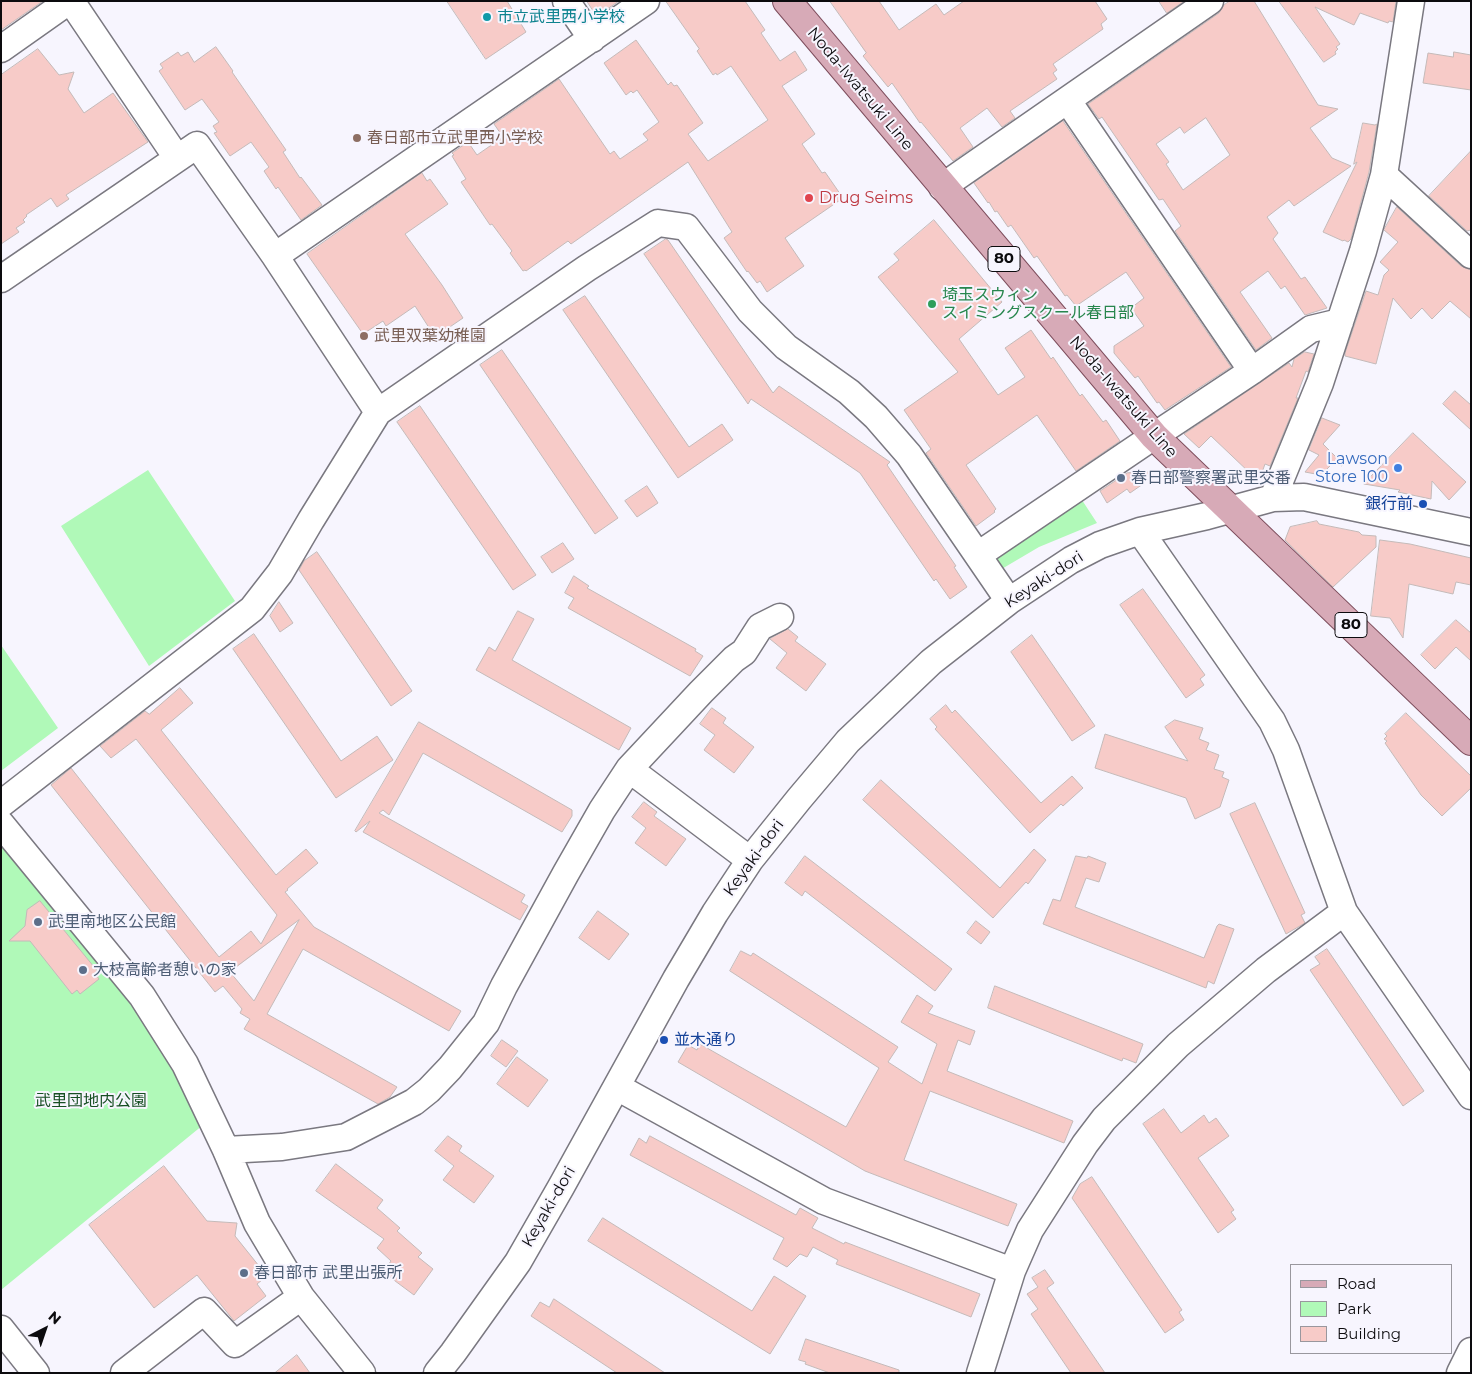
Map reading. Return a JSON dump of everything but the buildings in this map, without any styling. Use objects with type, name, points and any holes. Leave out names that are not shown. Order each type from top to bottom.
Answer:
[{"type":"main road","name":"Noda-Iwatsuki Line","points":[[787,1],[1154,436],[1471,741]]},
{"type":"street","points":[[1,49],[70,1],[177,158]]},
{"type":"street","points":[[566,1],[592,39]]},
{"type":"street","points":[[274,256],[646,1]]},
{"type":"street","points":[[942,187],[1210,1]]},
{"type":"street","points":[[1272,498],[1320,383],[1384,175],[1410,1]]},
{"type":"street","points":[[1068,101],[1252,372]]},
{"type":"street","points":[[1,279],[196,145],[274,256],[378,412]]},
{"type":"street","points":[[1384,175],[1471,255]]},
{"type":"street","points":[[1,804],[252,609],[280,573],[378,412],[587,268],[658,223],[686,228],[750,311],[786,347],[849,392],[876,417],[909,455],[1009,601]]},
{"type":"street","points":[[978,555],[1252,372],[1311,329],[1340,322]]},
{"type":"street","name":"Keyaki-dori","points":[[437,1373],[518,1262],[676,979],[750,860],[848,742],[931,662],[1009,601],[1071,560],[1100,545],[1140,531],[1272,498],[1304,497],[1471,532]]},
{"type":"street","points":[[1140,531],[1272,721],[1286,750],[1344,912],[1471,1096]]},
{"type":"street","points":[[226,1150],[282,1147],[346,1137],[414,1102],[428,1090],[450,1068],[486,1023],[504,986],[566,873],[602,810],[629,769],[734,659],[744,652],[760,627],[780,617]]},
{"type":"street","points":[[629,769],[750,860]]},
{"type":"street","points":[[1,824],[142,996],[185,1064],[226,1150],[257,1223],[301,1297],[362,1373]]},
{"type":"street","points":[[980,1373],[1012,1271],[1030,1230],[1085,1144],[1104,1119],[1178,1045],[1266,970],[1344,912]]},
{"type":"street","points":[[617,1087],[824,1201],[1012,1271]]},
{"type":"street","points":[[124,1373],[204,1311],[235,1344],[301,1297]]},
{"type":"street","points":[[1,1329],[36,1373]]},
{"type":"street","points":[[1460,1373],[1471,1351]]},
{"type":"green space","points":[[148,470],[235,601],[149,666],[61,526]]},
{"type":"green space","points":[[1080,497],[1097,523],[1039,547],[1000,570],[991,557]]},
{"type":"green space","points":[[1,645],[58,728],[1,771]]},
{"type":"green space","name":"武里団地内公園","points":[[1,835],[155,1035],[203,1125],[1,1290]]},
{"type":"place","name":"市立武里西小学校","points":[[487,17]]},
{"type":"place","name":"春日部市立武里西小学校","points":[[357,138]]},
{"type":"place","name":"Drug Seims","points":[[809,198]]},
{"type":"place","name":"埼玉スウィン スイミングスクール春日部","points":[[932,304]]},
{"type":"place","name":"武里双葉幼稚園","points":[[364,336]]},
{"type":"place","name":"Lawson Store 100","points":[[1398,468]]},
{"type":"place","name":"春日部警察署武里交番","points":[[1121,478]]},
{"type":"place","name":"銀行前","points":[[1423,504]]},
{"type":"place","name":"武里南地区公民館","points":[[38,922]]},
{"type":"place","name":"大枝高齢者憩いの家","points":[[83,970]]},
{"type":"place","name":"並木通り","points":[[664,1040]]},
{"type":"place","name":"春日部市 武里出張所","points":[[244,1273]]}]
